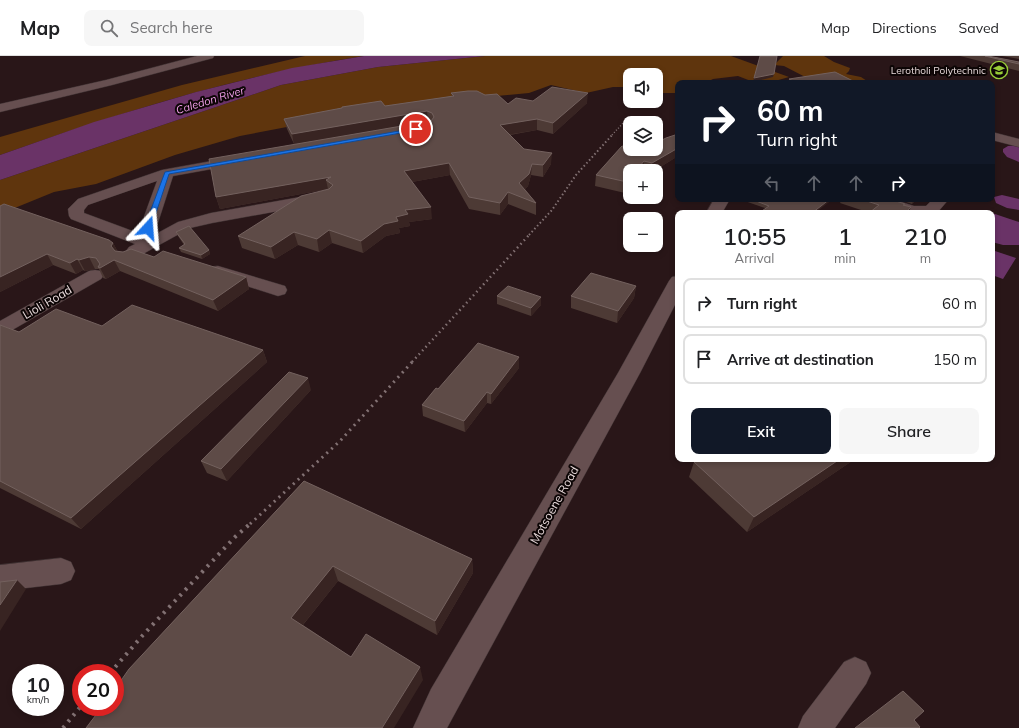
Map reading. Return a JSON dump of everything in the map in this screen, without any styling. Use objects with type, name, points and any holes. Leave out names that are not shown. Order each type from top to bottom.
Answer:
[{"type":"street","points":[[0,108],[108,83],[209,56]]},
{"type":"street","points":[[995,140],[1019,143]]},
{"type":"street","points":[[164,254],[140,247],[77,216],[76,209],[83,202],[167,173],[251,158]]},
{"type":"street","points":[[140,247],[167,173]]},
{"type":"street","points":[[140,247],[184,225],[211,218],[326,197]]},
{"type":"street","points":[[886,202],[910,210]]},
{"type":"street","points":[[931,210],[938,202]]},
{"type":"street","points":[[202,266],[278,290]]},
{"type":"street","name":"Lioli Road","points":[[0,329],[95,275]]},
{"type":"street","name":"Motsoene Road","points":[[430,728],[443,701],[629,373],[675,287]]},
{"type":"street","points":[[0,578],[61,571]]},
{"type":"street","points":[[814,728],[855,673]]},
{"type":"shaded area","points":[[305,56],[364,56],[271,74],[180,97],[90,124],[0,155],[0,137],[182,85]]},
{"type":"shaded area","points":[[485,56],[731,56],[789,77],[778,80],[748,80],[738,76],[711,80],[675,80],[675,93],[663,93],[663,68],[623,68],[623,87],[613,87],[586,93],[551,85],[529,93],[476,98],[334,118],[240,136],[175,155],[96,184],[54,192],[0,214],[0,180],[281,85],[378,67]]},
{"type":"shaded area","points":[[783,56],[824,56],[834,62],[850,68],[846,74],[861,77],[866,80],[811,80],[784,66],[774,65]]},
{"type":"water","name":"Caledon River","points":[[364,56],[485,56],[378,67],[281,85],[0,180],[0,155],[94,122],[196,92],[292,68]]},
{"type":"water","points":[[1019,145],[1019,162],[1007,157],[1003,152],[1003,149],[1008,146]]},
{"type":"water","points":[[1002,195],[1019,199],[1019,210],[1007,208],[996,203],[995,197]]},
{"type":"water","points":[[995,214],[1019,222],[1019,245],[1003,245],[995,243]]},
{"type":"water","points":[[995,251],[1016,258],[1003,279],[995,276]]},
{"type":"building","points":[[760,56],[777,56],[774,74],[754,78]]},
{"type":"building","points":[[985,56],[1019,62],[1019,64]]},
{"type":"building","points":[[835,72],[851,80],[791,80],[789,79]]},
{"type":"building","points":[[552,87],[588,93],[553,123],[537,119],[500,125],[524,149],[552,153],[543,165],[532,164],[529,174],[519,183],[536,203],[508,192],[500,203],[469,197],[449,163],[404,171],[431,207],[405,210],[408,214],[396,217],[398,221],[384,224],[361,241],[329,230],[317,239],[294,232],[271,247],[238,236],[301,196],[329,189],[333,185],[326,180],[331,177],[216,197],[209,159],[431,121],[434,117],[432,113],[427,111],[292,134],[284,119],[342,107],[381,101],[385,106],[454,96],[451,93],[468,91],[477,91],[485,95],[497,94],[508,104],[516,98],[533,101]]},
{"type":"building","points":[[675,135],[675,150],[652,163],[644,161],[642,164],[623,164],[623,181],[596,175],[622,146],[623,156],[663,156],[663,140]]},
{"type":"building","points":[[759,202],[826,202],[816,210],[763,210],[769,206]]},
{"type":"building","points":[[870,202],[899,202],[905,204],[903,205],[911,207],[908,210],[873,210],[879,205]]},
{"type":"building","points":[[4,204],[109,240],[113,243],[111,246],[115,251],[123,252],[131,249],[154,257],[163,251],[246,277],[213,300],[114,260],[100,268],[98,267],[100,264],[96,258],[89,257],[79,260],[77,259],[70,263],[47,254],[0,277],[0,206]]},
{"type":"building","points":[[189,226],[209,250],[201,255],[179,248],[185,244],[176,232]]},
{"type":"building","points":[[591,273],[636,286],[618,311],[571,296]]},
{"type":"building","points":[[508,286],[541,297],[531,308],[497,296]]},
{"type":"building","points":[[132,305],[263,350],[71,518],[0,481],[0,325],[19,332],[56,309],[102,326]]},
{"type":"building","points":[[478,343],[519,357],[491,394],[487,392],[464,421],[422,405],[436,388],[438,389]]},
{"type":"building","points":[[289,372],[308,378],[221,469],[201,461]]},
{"type":"building","points":[[694,462],[836,462],[754,517]]},
{"type":"building","points":[[304,481],[472,559],[435,621],[333,566],[291,618],[351,657],[366,634],[420,667],[382,728],[86,728],[95,716],[124,716],[124,676]]},
{"type":"building","points":[[17,580],[0,605],[0,582]]},
{"type":"building","points":[[903,691],[924,711],[914,720],[920,727],[919,728],[855,728]]},
{"type":"railway","points":[[612,135],[623,123]]},
{"type":"railway","points":[[529,235],[552,210],[576,175],[613,134]]},
{"type":"railway","points":[[412,362],[530,234]]},
{"type":"railway","points":[[250,524],[340,441],[413,361]]},
{"type":"railway","points":[[118,664],[235,537],[251,523]]},
{"type":"railway","points":[[63,728],[73,716]]},
{"type":"place","name":"Lerotholi Polytechnic","points":[[999,70]]},
{"type":"route","points":[[148,228],[167,173],[416,129]]}]
